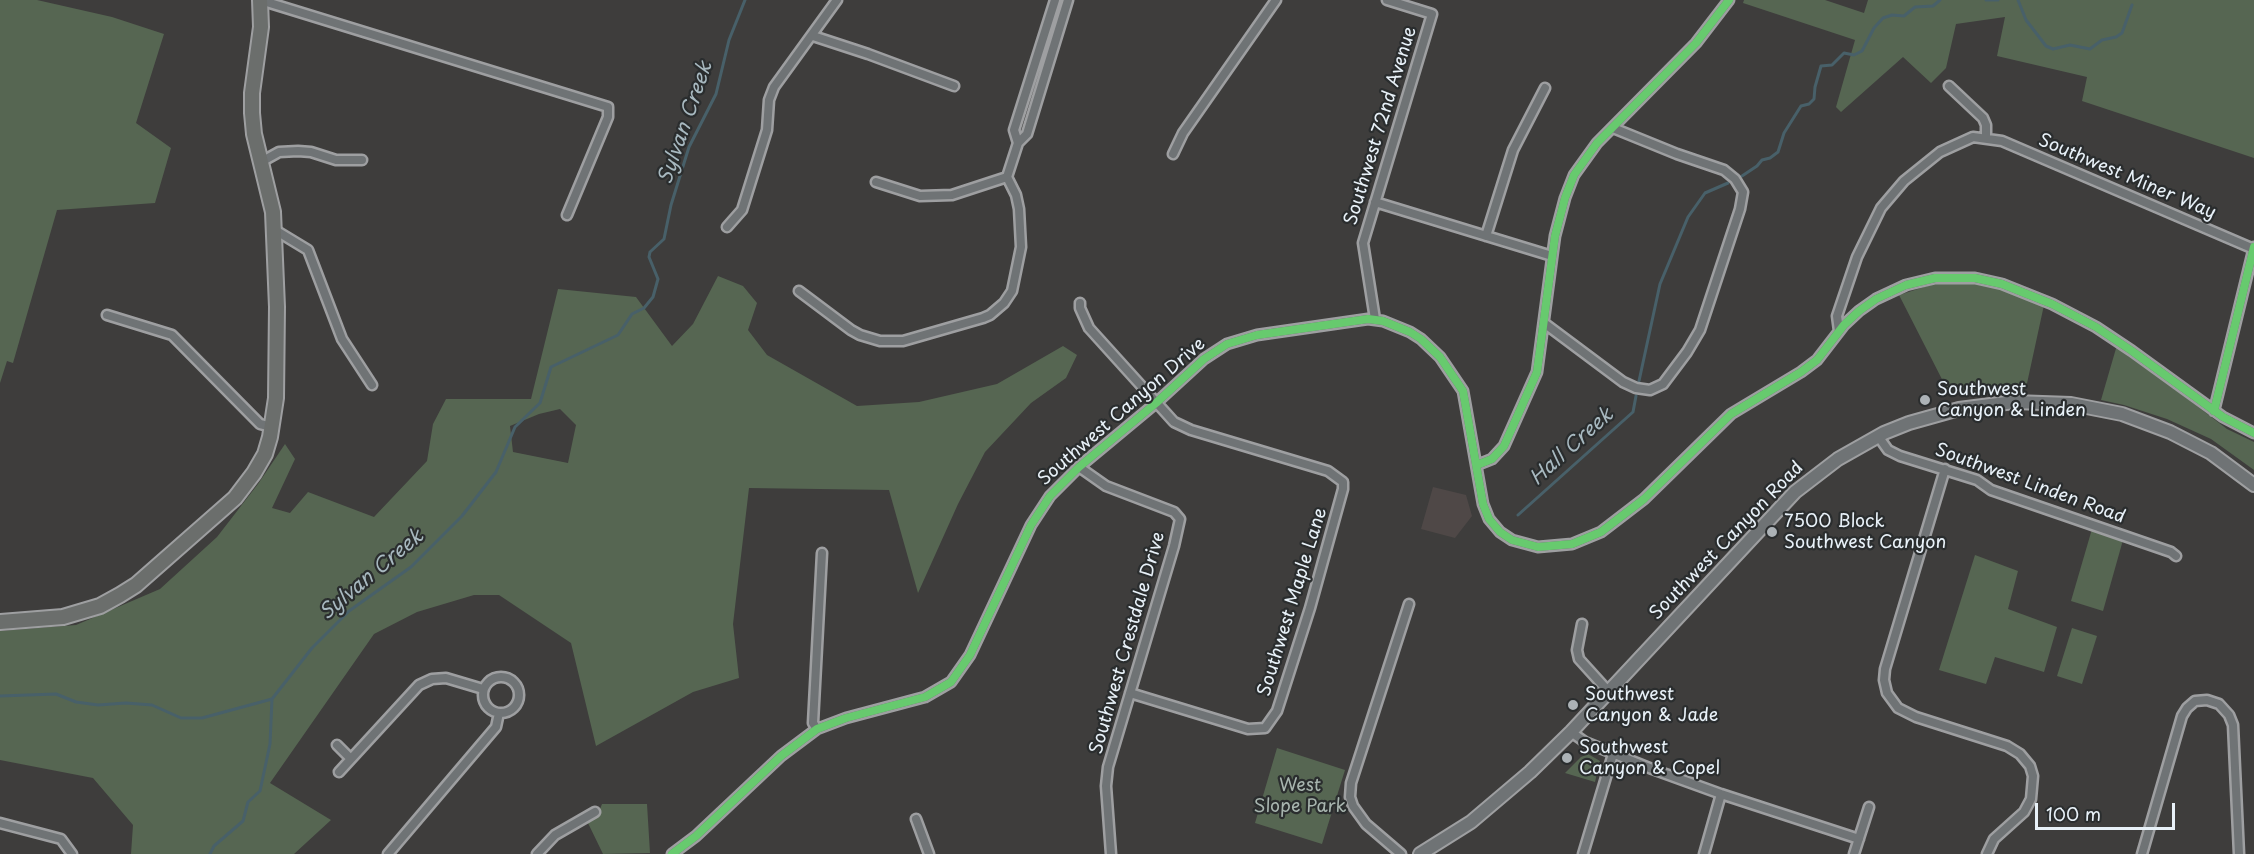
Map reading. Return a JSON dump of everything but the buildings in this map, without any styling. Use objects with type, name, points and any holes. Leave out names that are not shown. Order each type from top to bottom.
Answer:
[{"type":"main road","points":[[0,622],[50,620],[110,601],[136,585],[235,498],[262,461],[272,427],[276,385],[275,230],[272,204],[254,134],[251,103],[261,27],[260,0]]},
{"type":"main road","name":"Southwest Canyon Road","points":[[1420,854],[1491,807],[1530,772],[1571,732],[1795,492],[1839,459],[1878,436],[1908,423],[1959,409],[2014,402],[2071,404],[2122,414],[2170,432],[2211,453],[2254,485]]},
{"type":"street","points":[[260,0],[608,107],[608,117],[567,215]]},
{"type":"street","points":[[727,227],[742,210],[767,130],[769,100],[774,87],[837,0]]},
{"type":"street","points":[[1018,143],[1014,130],[1055,0]]},
{"type":"street","points":[[800,291],[860,336],[880,341],[903,340],[990,315],[1004,303],[1010,294],[1021,247],[1019,209],[1016,195],[1007,177],[1018,143],[1027,134],[1068,0]]},
{"type":"street","points":[[1173,154],[1183,134],[1276,0]]},
{"type":"street","name":"Southwest 72nd Avenue","points":[[1375,319],[1363,243],[1432,14],[1387,0]]},
{"type":"street","points":[[1477,465],[1485,463],[1500,452],[1537,372],[1552,256],[1560,215],[1569,186],[1581,164],[1696,43],[1729,0]]},
{"type":"street","points":[[813,36],[954,86]]},
{"type":"street","points":[[1950,86],[1983,118],[1986,125],[1986,137]]},
{"type":"street","points":[[1486,236],[1513,150],[1545,88]]},
{"type":"street","points":[[1544,323],[1623,382],[1636,388],[1650,390],[1663,384],[1700,330],[1740,209],[1743,192],[1735,179],[1724,170],[1613,128]]},
{"type":"street","name":"Southwest Miner Way","points":[[1839,332],[1837,316],[1853,267],[1881,208],[1904,182],[1940,152],[1966,138],[1986,137],[2010,144],[2254,248]]},
{"type":"street","points":[[261,162],[279,152],[298,150],[336,160],[362,160]]},
{"type":"street","points":[[876,182],[920,196],[952,195],[1007,177]]},
{"type":"street","points":[[1375,202],[1552,256]]},
{"type":"street","points":[[275,230],[308,250],[342,339],[372,385]]},
{"type":"street","points":[[2214,411],[2254,248]]},
{"type":"street","name":"Southwest Canyon Drive","points":[[672,854],[696,836],[781,756],[817,729],[846,718],[925,697],[951,682],[970,655],[1042,505],[1079,467],[1156,403],[1204,359],[1227,344],[1259,334],[1375,319],[1410,332],[1421,339],[1440,357],[1463,391],[1485,512],[1500,532],[1512,540],[1538,547],[1556,547],[1587,539],[1601,532],[1644,499],[1731,414],[1817,360],[1859,311],[1876,299],[1915,282],[1955,277],[1975,278],[2002,284],[2052,304],[2096,327],[2133,351],[2214,411],[2241,428],[2254,433]]},
{"type":"street","points":[[1080,303],[1089,328],[1156,403]]},
{"type":"street","points":[[107,315],[172,335],[260,424],[272,427]]},
{"type":"street","name":"Southwest Maple Lane","points":[[1130,693],[1248,729],[1265,729],[1277,711],[1310,608],[1343,489],[1343,482],[1328,471],[1191,430],[1174,422],[1156,403]]},
{"type":"street","name":"Southwest Linden Road","points":[[1878,436],[1893,453],[1977,480],[1991,490],[2171,552],[2176,556]]},
{"type":"street","name":"Southwest Crestdale Drive","points":[[1079,467],[1106,486],[1174,512],[1180,519],[1107,777],[1111,854]]},
{"type":"street","points":[[1945,470],[1885,669],[1884,680],[1887,693],[1898,708],[1916,717],[2007,746],[2020,754],[2030,766],[2033,776],[2031,799],[2024,812],[1995,839],[1987,854]]},
{"type":"street","points":[[817,729],[813,723],[822,553]]},
{"type":"street","points":[[1401,854],[1366,824],[1353,806],[1350,797],[1351,783],[1409,603]]},
{"type":"street","points":[[1582,624],[1577,650],[1579,659],[1608,691]]},
{"type":"street","points":[[499,676],[506,677],[517,685],[519,699],[516,705],[506,713],[499,713],[485,705],[483,688],[489,680],[499,676]]},
{"type":"street","points":[[339,772],[419,685],[432,679],[446,678],[483,688]]},
{"type":"street","points":[[2142,854],[2182,716],[2195,701],[2207,700],[2219,704],[2229,715],[2232,724],[2239,854]]},
{"type":"street","points":[[388,854],[496,727],[499,713]]},
{"type":"street","points":[[1571,732],[1585,742],[1613,754],[1721,794],[1859,839]]},
{"type":"street","points":[[337,745],[351,759]]},
{"type":"street","points":[[1583,854],[1613,754]]},
{"type":"street","points":[[1704,854],[1721,794]]},
{"type":"street","points":[[1854,854],[1869,807]]},
{"type":"street","points":[[537,854],[555,835],[595,812]]},
{"type":"street","points":[[916,819],[929,854]]},
{"type":"street","points":[[0,823],[53,835],[66,843],[72,854]]},
{"type":"shaded area","points":[[1433,487],[1466,495],[1472,516],[1455,538],[1421,529]]},
{"type":"green space","points":[[0,0],[37,0],[112,17],[164,34],[136,123],[171,148],[155,203],[57,210],[13,363],[7,361],[0,383]]},
{"type":"green space","points":[[1744,0],[1825,0],[1864,13],[1868,0],[2254,0],[2254,158],[2082,101],[2087,77],[1997,56],[2005,17],[1956,24],[1946,68],[1931,83],[1903,57],[1841,112],[1836,107],[1855,40],[1743,3]]},
{"type":"green space","points":[[718,276],[743,286],[757,303],[748,330],[767,355],[857,406],[919,402],[997,384],[1063,346],[1077,355],[1066,378],[1031,403],[985,452],[958,504],[918,593],[889,490],[749,488],[733,624],[739,678],[693,692],[596,746],[571,643],[499,595],[474,595],[417,612],[374,634],[270,783],[331,820],[294,854],[131,854],[133,825],[93,778],[0,760],[0,631],[76,625],[160,589],[217,537],[258,484],[285,444],[295,459],[272,508],[290,513],[308,492],[374,517],[427,461],[433,424],[446,399],[531,399],[558,289],[636,297],[672,346],[693,324]],"holes":[[[560,409],[576,425],[568,463],[513,452],[510,426],[539,414]]]},
{"type":"green space","points":[[1967,281],[2002,288],[2044,305],[2026,388],[1950,395],[1899,295],[1940,282]]},
{"type":"green space","points":[[2117,345],[2227,429],[2254,442],[2254,470],[2211,439],[2167,419],[2101,400]]},
{"type":"green space","points":[[2092,529],[2123,540],[2103,611],[2071,601]]},
{"type":"green space","points":[[1975,555],[2018,571],[2008,609],[2057,627],[2044,672],[1995,657],[1986,684],[1939,670]]},
{"type":"green space","points":[[2072,628],[2097,636],[2082,684],[2057,676]]},
{"type":"green space","name":"West Slope Park","points":[[1277,748],[1345,770],[1322,844],[1255,823]]},
{"type":"green space","points":[[1588,754],[1600,761],[1595,782],[1565,773],[1581,757]]},
{"type":"green space","points":[[602,804],[647,804],[650,853],[603,854],[587,821],[598,814]]},
{"type":"waterway","name":"Sylvan Creek","points":[[210,854],[214,846],[243,821],[248,802],[260,791],[270,744],[272,699],[312,648],[349,611],[411,567],[462,516],[496,472],[515,427],[540,403],[551,367],[618,335],[632,314],[644,308],[653,297],[658,279],[649,257],[650,252],[664,239],[671,205],[689,147],[716,94],[729,40],[745,0]]},
{"type":"waterway","name":"Hall Creek","points":[[1742,176],[1762,160],[1778,152],[1784,133],[1801,106],[1809,104],[1814,99],[1821,66],[1832,65],[1844,53],[1854,55],[1862,51],[1874,28],[1883,18],[1892,15],[1904,16],[1915,7],[1933,6],[1940,0]]},
{"type":"waterway","name":"Hall Creek","points":[[1986,0],[1998,0]]},
{"type":"waterway","name":"Hall Creek","points":[[2018,0],[2026,20],[2046,46],[2053,49],[2070,45],[2090,49],[2102,40],[2116,37],[2122,33],[2132,5]]},
{"type":"waterway","name":"Hall Creek","points":[[1639,381],[1660,284],[1688,217],[1705,193],[1728,183]]},
{"type":"waterway","name":"Hall Creek","points":[[1518,515],[1633,412],[1636,396]]},
{"type":"waterway","points":[[0,696],[56,694],[76,702],[98,705],[126,703],[152,705],[181,718],[202,718],[272,699]]},
{"type":"cycle path","points":[[1477,465],[1492,459],[1504,446],[1537,372],[1555,236],[1574,175],[1597,143],[1696,43],[1729,0]]},
{"type":"cycle path","points":[[2214,411],[2254,247]]},
{"type":"cycle path","points":[[672,854],[696,836],[781,756],[817,729],[846,718],[925,697],[951,682],[970,655],[1031,525],[1050,496],[1079,467],[1156,403],[1204,359],[1227,344],[1257,335],[1368,319],[1383,321],[1421,339],[1440,357],[1463,391],[1483,504],[1489,519],[1500,532],[1512,540],[1538,547],[1572,544],[1601,532],[1644,499],[1731,414],[1817,360],[1844,325],[1859,311],[1876,299],[1906,285],[1935,278],[1975,278],[2002,284],[2052,304],[2096,327],[2223,417],[2254,433]]},
{"type":"place","name":"Southwest Canyon & Linden","points":[[1925,400]]},
{"type":"place","name":"7500 Block Southwest Canyon","points":[[1772,532]]},
{"type":"place","name":"Southwest Canyon & Jade","points":[[1573,705]]},
{"type":"place","name":"Southwest Canyon & Copel","points":[[1567,758]]}]
